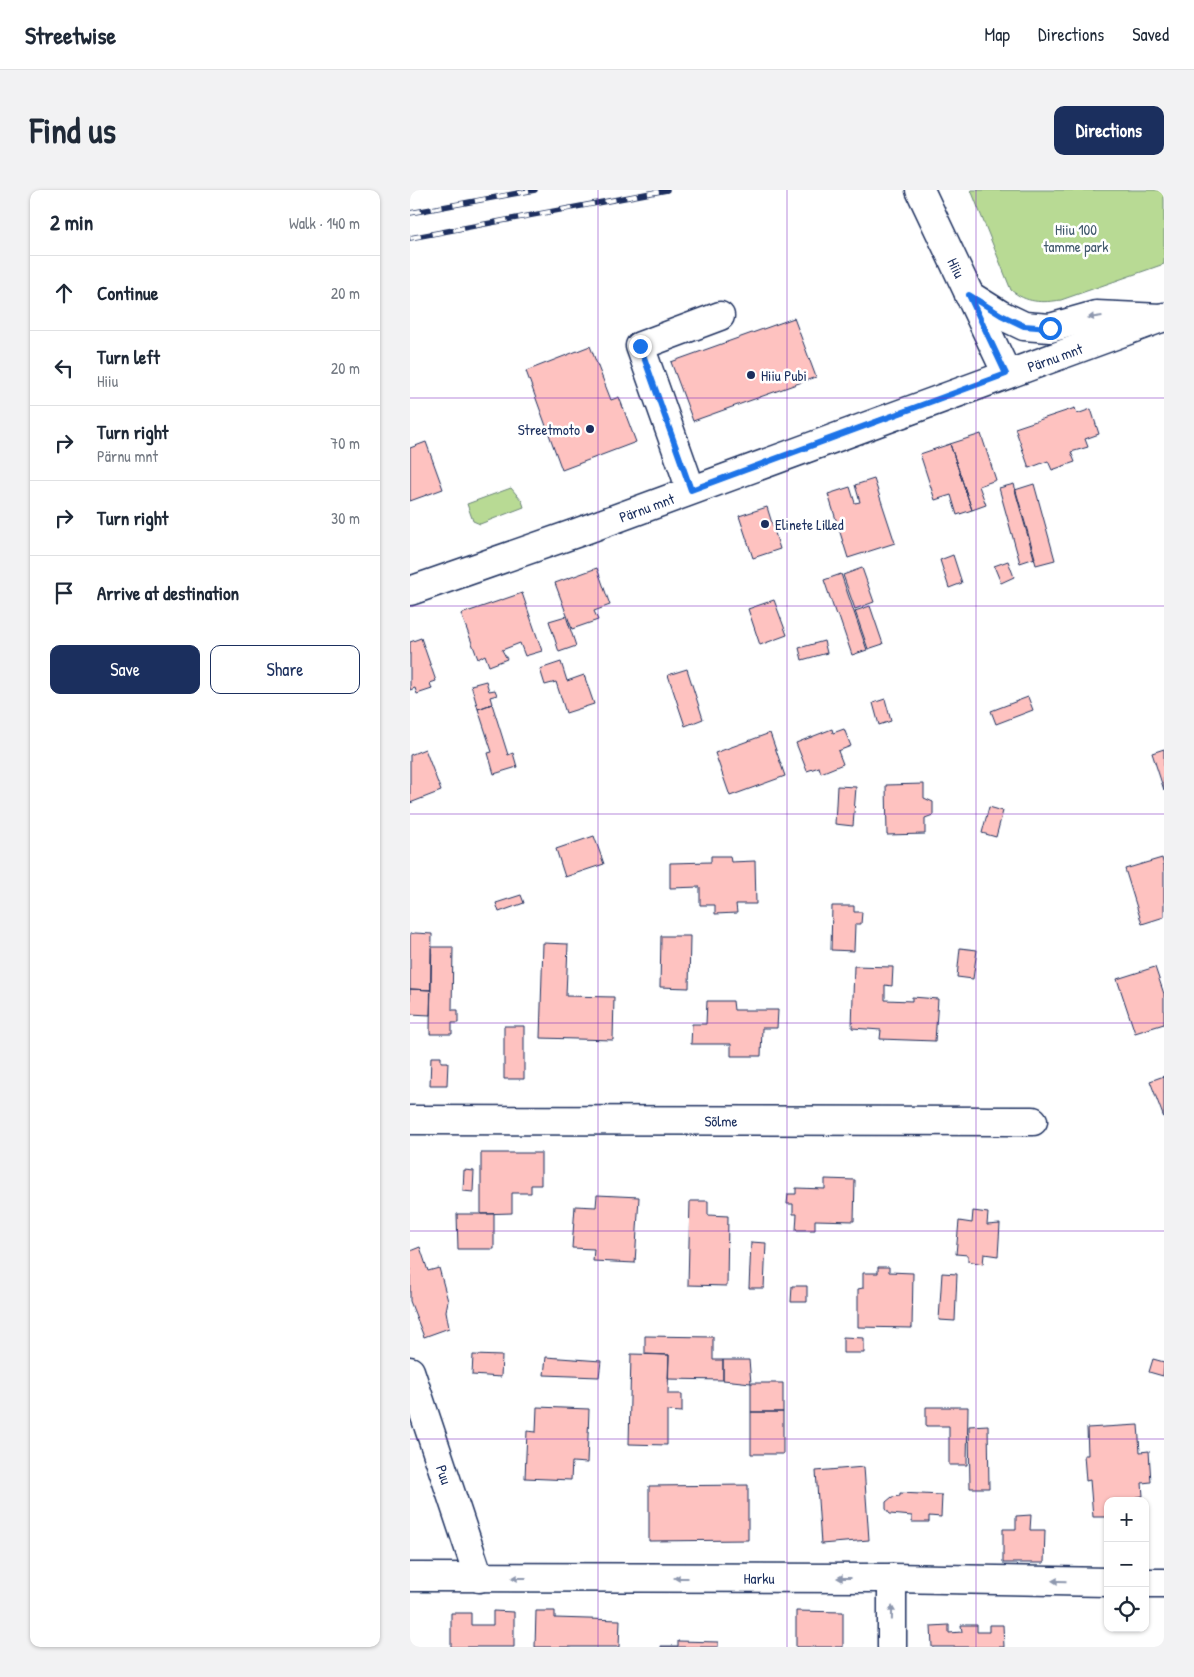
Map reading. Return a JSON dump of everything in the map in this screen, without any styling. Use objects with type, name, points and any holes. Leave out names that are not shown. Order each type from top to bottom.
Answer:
[{"type":"street","name":"Hiiu","points":[[920,190],[1006,374]]},
{"type":"street","points":[[969,295],[1001,315],[1024,326],[1050,328],[1096,315],[1162,317]]},
{"type":"street","points":[[691,490],[640,346],[720,316]]},
{"type":"street","name":"Pärnu mnt","points":[[410,591],[579,532],[1162,317]]},
{"type":"street","name":"Sõlme","points":[[410,1120],[1033,1121]]},
{"type":"street","name":"Puu","points":[[410,1371],[479,1578]]},
{"type":"street","name":"Harku","points":[[410,1577],[892,1578],[1104,1582]]},
{"type":"street","points":[[892,1578],[892,1647]]},
{"type":"street","points":[[1149,1583],[1164,1583]]},
{"type":"green space","name":"Hiiu 100 tamme park","points":[[971,190],[1164,190],[1164,264],[1061,300],[1041,302],[1028,300],[1011,290]]},
{"type":"green space","points":[[511,488],[522,501],[524,507],[480,524],[473,521],[467,504]]},
{"type":"building","points":[[794,318],[816,377],[693,421],[671,362]]},
{"type":"building","points":[[590,346],[611,400],[619,397],[636,442],[562,470],[526,371]]},
{"type":"building","points":[[1075,408],[1077,414],[1091,409],[1099,434],[1085,439],[1088,447],[1071,452],[1075,462],[1052,470],[1048,461],[1029,468],[1015,428]]},
{"type":"building","points":[[981,434],[996,480],[979,486],[986,505],[972,510],[950,444]]},
{"type":"building","points":[[426,442],[443,489],[410,501],[410,448]]},
{"type":"building","points":[[950,444],[972,510],[957,515],[951,495],[935,500],[920,454]]},
{"type":"building","points":[[874,479],[895,543],[848,558],[828,494],[850,487],[855,503],[860,502],[855,485]]},
{"type":"building","points":[[1014,484],[1035,558],[1020,563],[999,488]]},
{"type":"building","points":[[1034,484],[1055,560],[1036,565],[1015,490]]},
{"type":"building","points":[[767,507],[780,549],[753,558],[739,516]]},
{"type":"building","points":[[953,555],[962,583],[949,588],[940,560]]},
{"type":"building","points":[[1008,561],[1014,577],[1001,583],[994,566]]},
{"type":"building","points":[[597,568],[610,605],[594,611],[598,620],[572,629],[555,583]]},
{"type":"building","points":[[862,568],[874,602],[855,609],[843,575]]},
{"type":"building","points":[[841,574],[867,650],[852,655],[824,580]]},
{"type":"building","points":[[522,593],[542,651],[525,656],[520,643],[502,650],[507,659],[489,666],[485,655],[478,659],[461,614]]},
{"type":"building","points":[[774,600],[787,635],[760,645],[748,609]]},
{"type":"building","points":[[870,606],[883,644],[868,649],[855,611]]},
{"type":"building","points":[[566,616],[576,646],[559,652],[549,621]]},
{"type":"building","points":[[421,638],[436,681],[430,683],[432,689],[417,694],[415,688],[410,690],[410,642]]},
{"type":"building","points":[[824,641],[827,653],[802,660],[799,648]]},
{"type":"building","points":[[561,662],[567,681],[584,675],[594,704],[566,713],[556,682],[545,685],[540,669]]},
{"type":"building","points":[[687,669],[703,719],[685,726],[668,675]]},
{"type":"building","points":[[486,681],[489,691],[495,690],[497,695],[490,697],[492,704],[478,709],[471,685]]},
{"type":"building","points":[[1028,697],[1033,710],[996,724],[991,711]]},
{"type":"building","points":[[885,699],[891,721],[879,725],[873,703]]},
{"type":"building","points":[[492,704],[508,755],[513,753],[517,767],[494,774],[488,753],[492,752],[478,709]]},
{"type":"building","points":[[832,729],[833,733],[844,729],[851,746],[838,751],[843,764],[821,773],[819,767],[807,771],[796,743]]},
{"type":"building","points":[[770,733],[785,776],[730,796],[715,753]]},
{"type":"building","points":[[425,749],[441,791],[410,803],[410,755]]},
{"type":"building","points":[[1164,749],[1164,790],[1152,753]]},
{"type":"building","points":[[924,784],[924,798],[933,802],[933,815],[925,818],[925,834],[887,835],[886,785]]},
{"type":"building","points":[[837,786],[856,787],[853,826],[835,824]]},
{"type":"building","points":[[989,807],[1003,811],[996,837],[982,833]]},
{"type":"building","points":[[594,836],[604,864],[565,877],[556,849]]},
{"type":"building","points":[[711,856],[730,856],[731,862],[755,861],[756,904],[736,904],[737,913],[715,914],[715,905],[700,905],[700,887],[670,888],[670,863],[711,862]]},
{"type":"building","points":[[1162,858],[1164,866],[1164,917],[1142,924],[1125,869]]},
{"type":"building","points":[[521,895],[524,903],[499,912],[496,903]]},
{"type":"building","points":[[832,906],[854,906],[854,912],[862,912],[861,924],[855,924],[854,951],[831,950]]},
{"type":"building","points":[[410,934],[432,934],[431,990],[410,989]]},
{"type":"building","points":[[661,936],[690,936],[689,988],[660,987]]},
{"type":"building","points":[[543,943],[568,944],[566,996],[614,997],[613,1040],[540,1038]]},
{"type":"building","points":[[431,947],[453,947],[452,1010],[458,1010],[458,1023],[452,1023],[452,1034],[430,1034]]},
{"type":"building","points":[[960,948],[977,950],[973,979],[957,977]]},
{"type":"building","points":[[854,966],[893,967],[892,986],[885,985],[885,1000],[912,1001],[912,997],[938,999],[935,1041],[880,1039],[881,1030],[852,1028]]},
{"type":"building","points":[[1155,967],[1164,994],[1164,1024],[1135,1033],[1117,979]]},
{"type":"building","points":[[410,989],[431,990],[430,1015],[410,1014]]},
{"type":"building","points":[[707,1001],[733,1001],[734,1010],[778,1010],[777,1028],[762,1028],[761,1056],[731,1056],[731,1044],[691,1044],[692,1024],[706,1024]]},
{"type":"building","points":[[504,1026],[524,1026],[524,1079],[504,1079]]},
{"type":"building","points":[[431,1057],[441,1057],[441,1062],[448,1062],[447,1085],[430,1085]]},
{"type":"building","points":[[1164,1076],[1164,1118],[1150,1081]]},
{"type":"building","points":[[481,1153],[541,1153],[541,1185],[531,1185],[531,1193],[512,1193],[512,1213],[481,1214]]},
{"type":"building","points":[[464,1170],[474,1171],[473,1192],[463,1191]]},
{"type":"building","points":[[825,1179],[855,1180],[854,1221],[815,1220],[815,1230],[796,1230],[797,1214],[793,1214],[793,1204],[787,1204],[788,1194],[796,1194],[796,1188],[825,1189]]},
{"type":"building","points":[[597,1195],[639,1197],[635,1263],[593,1261],[594,1249],[572,1248],[575,1206],[596,1207]]},
{"type":"building","points":[[690,1201],[708,1201],[708,1215],[728,1216],[727,1286],[688,1285]]},
{"type":"building","points":[[973,1211],[988,1213],[987,1225],[1000,1224],[998,1256],[984,1254],[983,1264],[968,1261],[968,1255],[956,1254],[959,1221],[972,1223]]},
{"type":"building","points":[[457,1214],[494,1214],[494,1249],[458,1249]]},
{"type":"building","points":[[751,1242],[766,1243],[764,1288],[749,1288]]},
{"type":"building","points":[[420,1247],[428,1271],[439,1268],[448,1301],[446,1311],[449,1328],[424,1337],[410,1301],[410,1251]]},
{"type":"building","points":[[878,1267],[889,1267],[889,1272],[913,1273],[912,1328],[858,1327],[858,1289],[863,1288],[863,1273],[878,1273]]},
{"type":"building","points":[[942,1273],[957,1274],[955,1321],[939,1320]]},
{"type":"building","points":[[792,1286],[807,1286],[807,1302],[791,1302]]},
{"type":"building","points":[[645,1336],[713,1337],[713,1360],[723,1360],[723,1380],[668,1379],[669,1355],[645,1354]]},
{"type":"building","points":[[843,1337],[864,1338],[864,1353],[843,1353]]},
{"type":"building","points":[[631,1354],[669,1355],[668,1394],[682,1394],[682,1412],[667,1411],[667,1445],[629,1444]]},
{"type":"building","points":[[473,1355],[502,1356],[501,1377],[472,1375]]},
{"type":"building","points":[[546,1357],[601,1361],[599,1377],[544,1375]]},
{"type":"building","points":[[1153,1359],[1164,1362],[1163,1376],[1149,1372]]},
{"type":"building","points":[[723,1360],[749,1360],[751,1383],[723,1380]]},
{"type":"building","points":[[751,1383],[783,1383],[783,1412],[751,1412]]},
{"type":"building","points":[[537,1407],[589,1409],[587,1463],[572,1462],[571,1480],[525,1478],[527,1431],[536,1432]]},
{"type":"building","points":[[926,1407],[968,1407],[967,1465],[949,1465],[949,1426],[926,1426]]},
{"type":"building","points":[[751,1412],[783,1412],[783,1454],[751,1454]]},
{"type":"building","points":[[988,1425],[989,1488],[970,1488],[969,1426]]},
{"type":"building","points":[[1138,1425],[1140,1452],[1149,1451],[1151,1482],[1142,1483],[1143,1496],[1104,1497],[1104,1517],[1093,1517],[1090,1480],[1086,1481],[1084,1455],[1088,1455],[1087,1428]]},
{"type":"building","points":[[864,1467],[869,1540],[821,1544],[816,1471]]},
{"type":"building","points":[[748,1485],[748,1540],[649,1541],[649,1486]]},
{"type":"building","points":[[900,1493],[942,1495],[941,1517],[929,1516],[929,1522],[912,1522],[912,1516],[890,1514],[886,1509],[886,1502],[892,1497],[900,1496]]},
{"type":"building","points":[[1031,1515],[1030,1530],[1045,1530],[1044,1563],[1003,1563],[1003,1529],[1016,1529],[1016,1516]]},
{"type":"building","points":[[493,1611],[514,1612],[514,1647],[451,1647],[451,1613],[471,1613],[471,1625],[493,1625]]},
{"type":"building","points":[[536,1611],[555,1611],[555,1618],[620,1620],[619,1647],[535,1647]]},
{"type":"building","points":[[796,1611],[843,1612],[843,1647],[796,1647]]},
{"type":"building","points":[[949,1625],[949,1633],[962,1632],[961,1625],[977,1625],[977,1632],[989,1632],[989,1625],[1003,1625],[1004,1647],[932,1647],[931,1626]]},
{"type":"building","points":[[678,1641],[718,1642],[718,1647],[661,1647],[678,1646]]},
{"type":"railway","points":[[410,213],[535,190]]},
{"type":"railway","points":[[410,238],[667,190]]},
{"type":"place","name":"Hiiu Pubi","points":[[751,375]]},
{"type":"place","name":"Streetmoto","points":[[590,429]]},
{"type":"place","name":"Elinete Lilled","points":[[765,524]]},
{"type":"route","points":[[640,346],[691,490],[1006,374],[969,295],[1001,315],[1024,326],[1050,328]]}]
